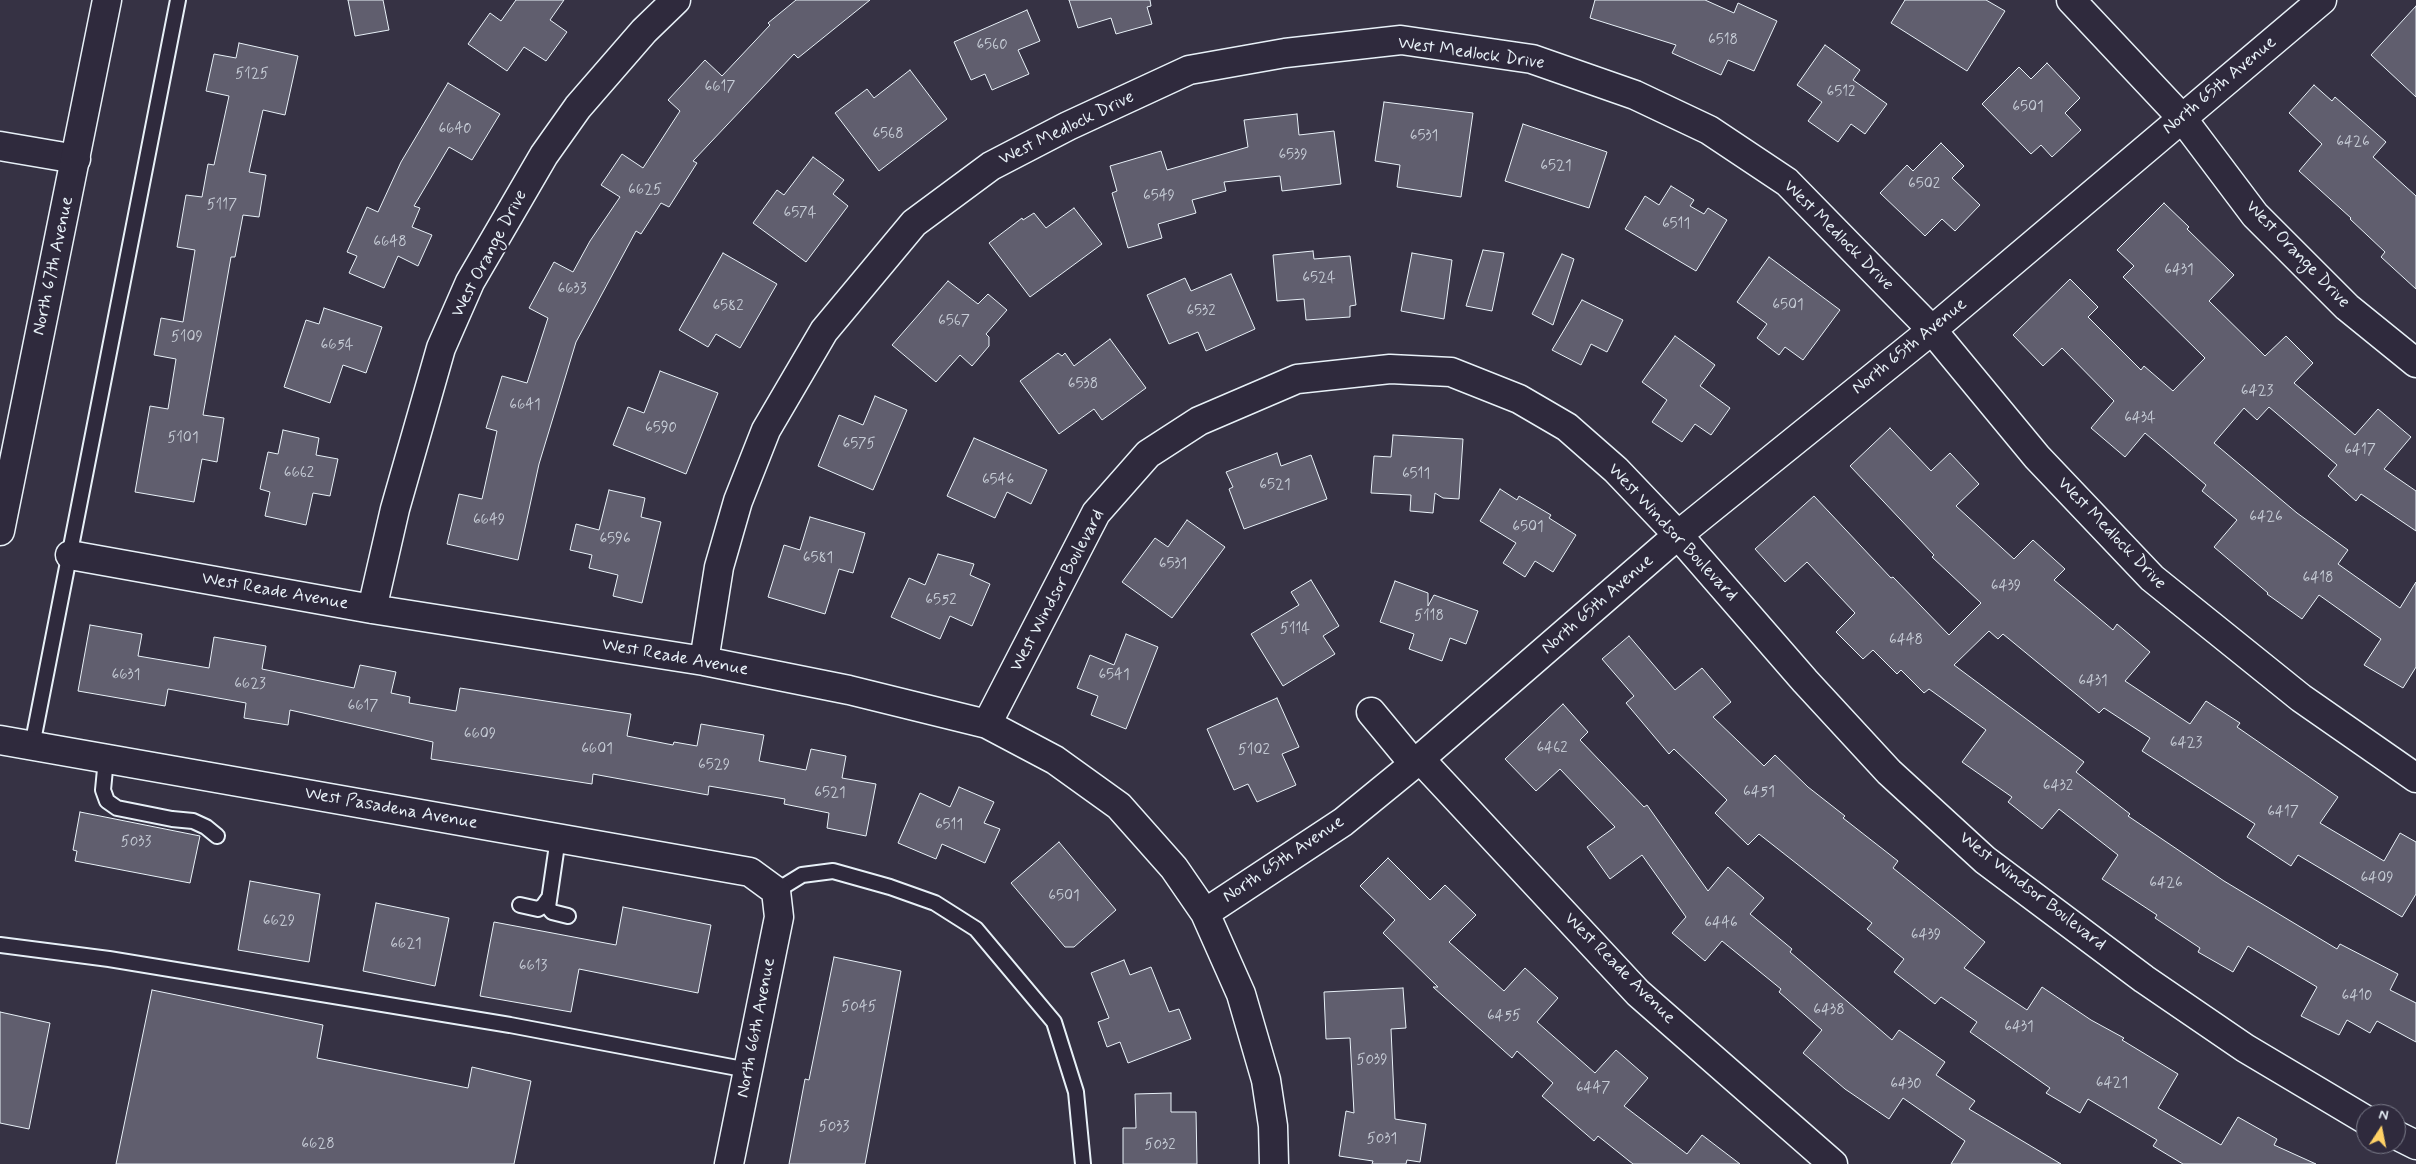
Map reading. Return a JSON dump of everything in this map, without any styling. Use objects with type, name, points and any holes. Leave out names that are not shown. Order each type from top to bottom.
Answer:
[{"type":"street","name":"North 67th Avenue","points":[[0,532],[5,481],[76,159],[107,0]]},
{"type":"street","name":"West Orange Drive","points":[[372,609],[395,509],[441,348],[470,282],[544,155],[572,115],[644,31],[676,0]]},
{"type":"street","name":"West Orange Drive","points":[[2071,0],[2182,118],[2255,215],[2346,307],[2416,363]]},
{"type":"street","name":"North 65th Avenue","points":[[1274,1164],[1273,1126],[1266,1080],[1241,994],[1204,913],[1343,822],[1417,761],[1678,535],[1932,330],[2322,0]]},
{"type":"street","name":"West Medlock Drive","points":[[704,661],[720,567],[738,501],[766,430],[824,331],[914,223],[991,166],[1068,126],[1189,70],[1286,53],[1401,40],[1532,59],[1635,94],[1709,130],[1787,182],[1932,330],[2037,457],[2152,578],[2301,698],[2416,778]]},
{"type":"street","points":[[0,146],[76,159]]},
{"type":"street","name":"West Windsor Boulevard","points":[[987,724],[1096,513],[1148,454],[1199,421],[1297,379],[1390,369],[1451,372],[1519,399],[1567,427],[1616,470],[1678,535],[1805,682],[1888,772],[1984,860],[2144,979],[2245,1048],[2356,1114]]},
{"type":"street","name":"West Reade Avenue","points":[[70,555],[372,609],[704,661],[849,690],[987,724],[1055,760],[1119,806],[1174,868],[1204,913]]},
{"type":"street","name":"West Reade Avenue","points":[[1370,712],[1638,993],[1833,1164]]},
{"type":"street","name":"West Pasadena Avenue","points":[[0,740],[750,872],[776,891]]},
{"type":"street","name":"North 66th Avenue","points":[[729,1164],[779,917],[776,891]]},
{"type":"lane","points":[[32,746],[178,0]]},
{"type":"lane","points":[[106,759],[103,790],[107,801],[117,808],[133,813],[193,821],[206,827],[217,836]]},
{"type":"lane","points":[[558,838],[548,907],[552,912],[568,916]]},
{"type":"lane","points":[[776,891],[802,874],[833,871],[890,887],[935,903],[976,929],[1054,1022],[1076,1092],[1083,1164]]},
{"type":"lane","points":[[520,905],[538,909],[548,899]]},
{"type":"lane","points":[[0,945],[109,959],[510,1025],[748,1070]]},
{"type":"building","points":[[348,0],[383,0],[389,30],[355,36]]},
{"type":"building","points":[[516,0],[564,0],[550,20],[567,32],[546,61],[524,47],[507,71],[468,44],[490,13],[501,21]]},
{"type":"building","points":[[796,0],[870,0],[798,58],[794,54],[693,161],[697,163],[669,207],[661,203],[641,234],[636,231],[576,342],[539,464],[518,560],[447,544],[459,494],[482,499],[497,431],[486,428],[502,376],[527,383],[548,318],[529,308],[554,262],[573,272],[590,241],[620,197],[601,185],[622,154],[643,168],[680,111],[668,100],[705,60],[722,76],[770,25],[768,23]]},
{"type":"building","points":[[1069,0],[1150,0],[1151,6],[1147,7],[1152,24],[1116,34],[1111,18],[1078,28]]},
{"type":"building","points":[[1595,0],[1705,0],[1734,13],[1738,3],[1777,21],[1754,71],[1728,60],[1721,75],[1672,53],[1676,45],[1590,18]]},
{"type":"building","points":[[1905,0],[1986,0],[2005,11],[1967,71],[1891,23]]},
{"type":"building","points":[[2416,6],[2416,97],[2371,55]]},
{"type":"building","points":[[1027,10],[1040,41],[1018,50],[1029,74],[992,90],[985,74],[971,80],[954,42]]},
{"type":"building","points":[[239,43],[298,56],[285,115],[263,110],[249,172],[266,175],[259,217],[243,215],[235,257],[231,257],[203,415],[224,418],[217,462],[202,459],[194,502],[135,492],[150,406],[168,409],[176,359],[154,355],[161,318],[183,322],[195,250],[177,247],[186,195],[202,197],[208,164],[214,165],[229,96],[206,91],[214,54],[236,58]]},
{"type":"building","points":[[1825,45],[1860,70],[1853,80],[1887,104],[1865,134],[1851,124],[1838,142],[1808,121],[1822,102],[1797,85]]},
{"type":"building","points":[[2047,63],[2080,98],[2065,113],[2081,130],[2052,157],[2041,145],[2031,154],[1982,104],[2019,67],[2031,79]]},
{"type":"building","points":[[910,70],[947,119],[879,171],[835,113],[867,89],[874,98]]},
{"type":"building","points":[[448,83],[500,114],[472,160],[449,147],[414,206],[420,208],[412,227],[432,235],[418,266],[398,256],[384,288],[349,273],[357,256],[347,252],[367,207],[378,212],[401,162]]},
{"type":"building","points":[[2314,85],[2332,101],[2335,97],[2386,142],[2373,157],[2416,196],[2416,289],[2381,257],[2385,252],[2299,171],[2322,144],[2289,113]]},
{"type":"building","points":[[1384,102],[1473,113],[1461,197],[1397,187],[1400,165],[1375,161]]},
{"type":"building","points":[[1297,114],[1299,135],[1334,131],[1341,184],[1282,191],[1280,176],[1224,182],[1226,191],[1192,200],[1196,213],[1158,224],[1162,238],[1128,248],[1112,193],[1117,191],[1110,166],[1161,151],[1167,170],[1248,147],[1244,120]]},
{"type":"building","points":[[1523,124],[1607,152],[1589,208],[1505,181]]},
{"type":"building","points":[[1941,143],[1964,166],[1952,178],[1980,205],[1955,231],[1942,219],[1925,236],[1880,193],[1907,165],[1913,171]]},
{"type":"building","points":[[813,157],[844,180],[833,194],[848,206],[806,262],[753,223],[777,190],[784,195]]},
{"type":"building","points":[[1671,186],[1694,200],[1690,206],[1704,214],[1708,208],[1727,220],[1696,271],[1625,229],[1645,196],[1659,205]]},
{"type":"building","points":[[2164,203],[2189,227],[2187,229],[2234,275],[2209,301],[2265,356],[2286,336],[2313,363],[2294,383],[2355,435],[2378,409],[2411,437],[2384,469],[2416,491],[2416,531],[2361,494],[2356,501],[2328,476],[2337,465],[2269,407],[2257,420],[2244,408],[2214,443],[2297,513],[2348,550],[2338,564],[2400,608],[2416,582],[2416,667],[2403,688],[2364,665],[2381,639],[2319,595],[2302,619],[2267,594],[2214,547],[2237,520],[2202,491],[2206,485],[2145,433],[2125,457],[2091,428],[2114,401],[2062,348],[2043,366],[2013,335],[2070,279],[2098,307],[2088,317],[2141,370],[2144,366],[2173,391],[2205,358],[2123,277],[2134,266],[2117,250]]},
{"type":"building","points":[[1074,208],[1102,244],[1030,297],[989,243],[1022,218],[1023,220],[1034,213],[1046,228]]},
{"type":"building","points":[[1483,250],[1504,253],[1492,311],[1466,306]]},
{"type":"building","points":[[1313,251],[1314,259],[1350,256],[1356,305],[1350,306],[1350,317],[1306,320],[1304,299],[1277,301],[1273,255]]},
{"type":"building","points":[[723,253],[777,284],[740,348],[716,334],[708,347],[679,330]]},
{"type":"building","points":[[1412,253],[1452,260],[1444,319],[1401,311]]},
{"type":"building","points":[[1562,254],[1574,259],[1553,325],[1532,314]]},
{"type":"building","points":[[1769,257],[1840,310],[1803,360],[1785,347],[1779,355],[1757,338],[1767,324],[1737,302]]},
{"type":"building","points":[[1231,274],[1255,329],[1206,351],[1198,332],[1169,344],[1147,295],[1185,278],[1191,291]]},
{"type":"building","points":[[948,281],[978,304],[988,294],[1007,310],[986,334],[989,337],[989,346],[972,366],[960,355],[936,382],[892,345]]},
{"type":"building","points":[[1582,300],[1623,320],[1607,352],[1591,344],[1581,365],[1552,350]]},
{"type":"building","points":[[324,308],[382,327],[366,373],[343,365],[330,403],[284,387],[306,320],[319,324]]},
{"type":"building","points":[[1675,336],[1715,365],[1700,386],[1730,408],[1711,435],[1695,424],[1682,442],[1652,422],[1667,400],[1642,382]]},
{"type":"building","points":[[1110,339],[1146,388],[1102,420],[1094,409],[1059,434],[1020,381],[1058,353],[1062,356],[1065,353],[1074,366]]},
{"type":"building","points":[[660,371],[718,393],[686,474],[613,445],[628,407],[644,413]]},
{"type":"building","points":[[875,396],[907,410],[873,490],[818,466],[839,415],[863,425]]},
{"type":"building","points":[[1890,428],[1931,471],[1950,453],[1979,484],[1956,506],[2014,559],[2033,540],[2065,569],[2054,580],[2113,630],[2117,624],[2150,652],[2125,681],[2190,724],[2206,701],[2240,723],[2237,727],[2338,797],[2320,823],[2384,861],[2400,833],[2416,842],[2416,894],[2402,917],[2298,855],[2291,866],[2247,837],[2255,824],[2142,751],[2150,738],[2104,708],[2099,713],[2003,634],[1998,639],[1989,631],[1954,665],[2084,762],[2076,772],[2130,814],[2128,816],[2224,881],[2337,949],[2340,944],[2398,974],[2390,990],[2416,1003],[2416,1042],[2377,1021],[2370,1033],[2347,1020],[2339,1035],[2301,1016],[2317,987],[2248,946],[2233,972],[2198,952],[2200,948],[2155,918],[2157,915],[2102,879],[2118,855],[2059,809],[2042,829],[2008,802],[2012,797],[1962,762],[1986,730],[1929,689],[1924,693],[1901,670],[1897,674],[1873,650],[1863,659],[1836,632],[1855,613],[1807,562],[1785,582],[1755,549],[1814,496],[1891,578],[1893,577],[1949,635],[1981,603],[1932,557],[1934,555],[1850,466]]},
{"type":"building","points":[[283,430],[319,438],[316,455],[338,459],[330,496],[313,493],[306,525],[265,516],[270,492],[260,489],[268,452],[278,454]]},
{"type":"building","points":[[1393,435],[1463,439],[1459,499],[1443,498],[1435,493],[1433,513],[1410,511],[1411,495],[1371,493],[1374,456],[1391,457]]},
{"type":"building","points":[[974,438],[1047,470],[1031,504],[1007,492],[995,518],[947,496]]},
{"type":"building","points":[[1277,453],[1281,466],[1311,455],[1327,499],[1244,529],[1229,489],[1233,487],[1226,472]]},
{"type":"building","points":[[1500,489],[1517,500],[1519,496],[1551,515],[1549,518],[1576,535],[1553,572],[1535,561],[1525,577],[1503,563],[1516,543],[1480,521]]},
{"type":"building","points":[[609,490],[645,498],[641,517],[661,522],[642,603],[613,596],[618,575],[589,568],[592,555],[570,550],[576,524],[599,530]]},
{"type":"building","points":[[810,517],[865,533],[853,573],[839,569],[825,614],[768,597],[784,545],[800,550]]},
{"type":"building","points":[[1187,520],[1225,547],[1172,618],[1122,582],[1155,538],[1168,547]]},
{"type":"building","points":[[938,554],[974,564],[970,575],[990,584],[972,626],[950,616],[940,639],[891,617],[909,578],[925,585]]},
{"type":"building","points":[[1311,580],[1339,626],[1323,636],[1335,654],[1283,686],[1251,634],[1299,605],[1291,592]]},
{"type":"building","points":[[1395,581],[1428,593],[1428,606],[1434,595],[1478,611],[1466,644],[1450,638],[1442,661],[1409,649],[1414,634],[1380,622]]},
{"type":"building","points":[[90,625],[142,634],[138,656],[209,668],[214,637],[266,646],[262,669],[354,688],[360,665],[396,672],[391,693],[410,697],[409,703],[456,711],[460,688],[631,714],[627,736],[673,745],[674,742],[697,746],[701,724],[764,735],[759,761],[806,770],[811,749],[846,756],[842,778],[876,784],[866,836],[827,828],[829,813],[784,804],[785,799],[709,786],[708,795],[593,774],[592,784],[431,759],[433,742],[290,710],[288,725],[244,718],[246,703],[168,689],[165,706],[78,691]]},
{"type":"building","points":[[1126,634],[1158,647],[1126,729],[1091,715],[1098,696],[1077,688],[1090,655],[1114,665]]},
{"type":"building","points":[[1629,636],[1675,690],[1702,668],[1731,702],[1713,717],[1764,766],[1775,755],[1808,787],[1845,816],[1843,818],[1898,861],[1893,868],[1985,942],[1964,968],[2027,1010],[2042,987],[2091,1020],[2124,1038],[2122,1040],[2178,1074],[2158,1108],[2221,1145],[2238,1117],[2277,1139],[2274,1145],[2316,1164],[2183,1164],[2153,1146],[2157,1140],[2088,1099],[2080,1113],[2046,1093],[2050,1088],[1970,1032],[1977,1022],[1941,997],[1935,1004],[1894,972],[1904,959],[1867,929],[1872,923],[1759,834],[1748,845],[1715,813],[1727,800],[1674,749],[1669,754],[1626,703],[1634,696],[1602,659]]},
{"type":"building","points":[[1277,698],[1299,747],[1282,754],[1296,785],[1257,802],[1248,784],[1234,790],[1207,729]]},
{"type":"building","points":[[1563,704],[1588,732],[1580,740],[1644,807],[1647,805],[1708,891],[1728,867],[1764,898],[1750,914],[1792,949],[1790,952],[1892,1040],[1899,1030],[1945,1062],[1936,1075],[1975,1101],[1969,1109],[2061,1164],[1951,1164],[1965,1141],[1903,1098],[1889,1119],[1845,1089],[1803,1053],[1822,1030],[1779,992],[1781,989],[1722,941],[1705,961],[1672,933],[1686,917],[1642,855],[1610,879],[1587,847],[1615,827],[1560,769],[1536,791],[1505,759]]},
{"type":"building","points":[[959,787],[994,802],[984,823],[1000,829],[985,863],[942,844],[936,859],[898,843],[920,793],[950,807]]},
{"type":"building","points":[[80,812],[200,836],[190,883],[75,861],[77,851],[73,850]]},
{"type":"building","points":[[1059,842],[1116,910],[1074,947],[1065,947],[1011,883]]},
{"type":"building","points":[[1388,858],[1430,900],[1445,885],[1476,915],[1449,942],[1504,991],[1525,968],[1558,998],[1537,1022],[1595,1073],[1616,1050],[1648,1078],[1624,1106],[1687,1154],[1702,1135],[1740,1164],[1633,1164],[1598,1136],[1594,1141],[1542,1096],[1553,1083],[1517,1051],[1512,1058],[1433,987],[1438,987],[1383,933],[1395,920],[1360,886]]},
{"type":"building","points":[[250,881],[320,894],[309,962],[238,950]]},
{"type":"building","points":[[376,903],[449,918],[435,986],[363,971]]},
{"type":"building","points":[[623,907],[711,925],[698,993],[579,969],[571,1012],[480,996],[494,922],[616,945]]},
{"type":"building","points":[[834,957],[901,971],[865,1164],[789,1164],[805,1079],[809,1080]]},
{"type":"building","points":[[1124,960],[1130,975],[1151,967],[1169,1012],[1179,1009],[1191,1039],[1128,1063],[1120,1042],[1107,1047],[1098,1022],[1109,1018],[1091,973]]},
{"type":"building","points":[[1403,988],[1406,1028],[1391,1029],[1395,1119],[1426,1124],[1420,1162],[1407,1160],[1406,1164],[1372,1164],[1373,1161],[1339,1156],[1346,1111],[1354,1113],[1350,1038],[1326,1039],[1324,992]]},
{"type":"building","points":[[152,990],[323,1025],[317,1058],[468,1088],[472,1067],[531,1081],[514,1164],[116,1164]]},
{"type":"building","points":[[0,1012],[50,1023],[29,1129],[0,1123]]},
{"type":"building","points":[[1171,1093],[1171,1112],[1196,1112],[1197,1164],[1123,1164],[1123,1128],[1136,1128],[1135,1094]]}]
